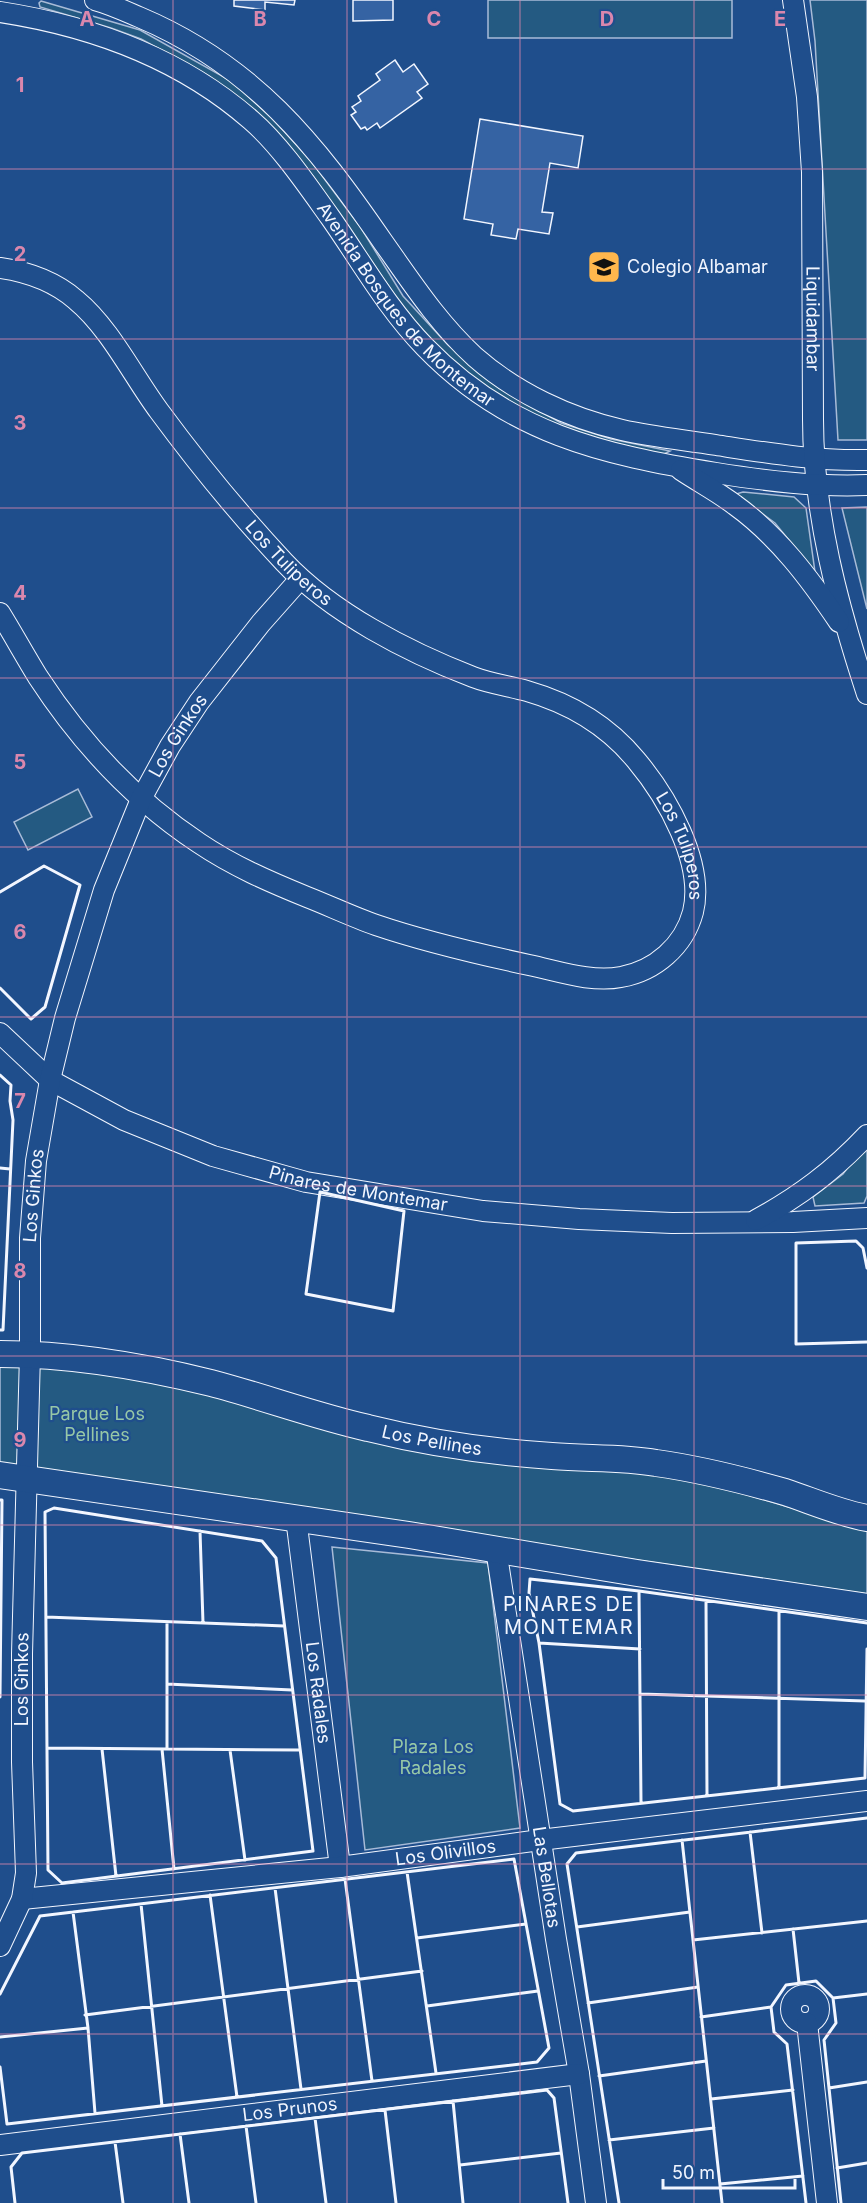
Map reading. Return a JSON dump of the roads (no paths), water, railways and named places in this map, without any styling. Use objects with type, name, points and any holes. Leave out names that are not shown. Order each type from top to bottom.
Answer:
[{"type":"main road","name":"Los Pellines","points":[[0,1353],[30,1354],[141,1367],[213,1384],[294,1409],[406,1436],[499,1451],[665,1464],[720,1475],[784,1492],[850,1515],[867,1518]]},
{"type":"main road","points":[[0,1475],[296,1518],[867,1608]]},
{"type":"street","name":"Avenida Bosques de Montemar","points":[[95,0],[164,28],[209,54],[252,84],[322,158],[440,321],[477,358],[519,389],[569,414],[623,431],[814,460],[867,460]]},
{"type":"street","name":"Liquidambar","points":[[793,0],[807,97],[812,172],[814,460],[822,522],[848,635],[867,694]]},
{"type":"street","name":"Avenida Bosques de Montemar","points":[[0,12],[26,8],[61,23],[120,41],[174,67],[252,120],[294,168],[385,300],[405,325],[434,356],[475,390],[529,423],[612,454],[676,467],[787,484],[867,485]]},
{"type":"street","name":"Los Tuliperos","points":[[0,268],[17,271],[52,283],[68,293],[93,316],[191,454],[300,579],[357,619],[398,644],[480,680],[525,691],[570,707],[620,743],[647,774],[658,791],[681,832],[692,862],[696,884],[694,906],[687,927],[675,946],[652,966],[639,972],[612,978],[565,973],[467,952],[376,925],[270,882],[203,846],[166,820],[113,772],[68,721],[38,677],[0,613]]},
{"type":"street","name":"Liquidambar","points":[[676,467],[735,505],[776,541],[813,584],[848,635]]},
{"type":"street","name":"Los Ginkos","points":[[0,1946],[22,1899],[26,1873],[22,1751],[30,1354],[28,1285],[36,1161],[50,1080],[65,1018],[104,890],[141,799],[170,746],[199,702],[261,623],[300,579]]},
{"type":"street","name":"Pinares de Montemar","points":[[0,1033],[50,1080],[124,1120],[168,1140],[259,1171],[306,1182],[483,1210],[579,1219],[672,1223],[867,1218]]},
{"type":"street","name":"Pinares de Montemar","points":[[752,1222],[790,1202],[816,1183],[849,1154],[867,1134]]},
{"type":"street","name":"Los Radales","points":[[296,1518],[340,1867]]},
{"type":"street","name":"Las Bellotas","points":[[496,1549],[540,1840],[579,2074],[596,2203]]},
{"type":"street","name":"Los Olivillos","points":[[22,1899],[340,1867],[540,1840],[867,1801]]},
{"type":"street","points":[[807,2023],[827,2203]]},
{"type":"street","name":"Los Prunos","points":[[0,2145],[579,2074]]},
{"type":"place","name":"Colegio Albamar","points":[[604,267]]},
{"type":"district","name":"PINARES DE MONTEMAR","points":[[569,1616]]},
{"type":"park label","name":"Parque Los Pellines","points":[[97,1424]]},
{"type":"park label","name":"Plaza Los Radales","points":[[433,1757]]}]
